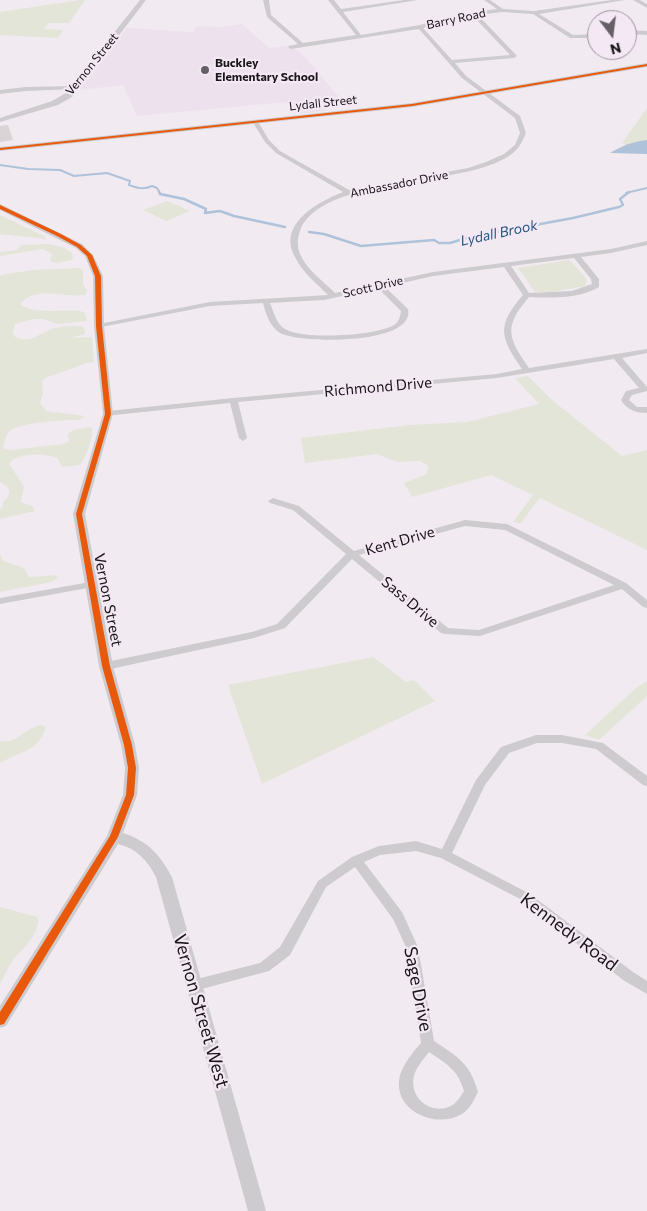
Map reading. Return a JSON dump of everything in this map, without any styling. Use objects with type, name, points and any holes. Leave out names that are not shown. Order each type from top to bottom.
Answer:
[{"type":"street","name":"Vernon Street","points":[[0,120],[55,103],[69,95],[143,0]]},
{"type":"street","points":[[266,0],[269,16],[302,45]]},
{"type":"street","points":[[331,0],[360,37]]},
{"type":"street","points":[[339,11],[415,0]]},
{"type":"street","points":[[487,0],[502,10]]},
{"type":"street","name":"Barry Road","points":[[292,47],[420,27],[448,19],[502,10],[534,13],[622,0]]},
{"type":"street","points":[[636,0],[647,6]]},
{"type":"street","points":[[534,13],[572,37],[587,36]]},
{"type":"street","points":[[450,62],[514,56],[475,14]]},
{"type":"street","name":"Ambassador Drive","points":[[333,296],[304,266],[296,254],[294,245],[295,234],[300,223],[310,213],[326,202],[349,193],[476,168],[511,152],[520,143],[523,136],[522,124],[509,109],[464,77],[420,27]]},
{"type":"street","name":"Lydall Street","points":[[0,148],[393,107],[647,65]]},
{"type":"street","points":[[0,92],[26,89],[74,88]]},
{"type":"street","points":[[255,121],[267,140],[278,152],[349,193]]},
{"type":"street","name":"Vernon Street","points":[[0,208],[70,240],[89,255],[98,276],[99,326],[108,414],[79,514],[90,585],[106,666],[128,745],[132,768],[130,795],[114,837],[0,1021]]},
{"type":"street","name":"Scott Drive","points":[[99,326],[210,304],[314,299],[433,274],[611,251],[647,242]]},
{"type":"street","points":[[527,295],[550,296],[590,290],[596,285],[595,279],[576,256]]},
{"type":"street","points":[[506,264],[527,295]]},
{"type":"street","points":[[266,301],[275,325],[284,332],[298,337],[315,339],[382,332],[396,327],[404,320],[404,311],[380,286]]},
{"type":"street","points":[[527,295],[507,322],[507,336],[512,348],[528,372]]},
{"type":"street","name":"Richmond Drive","points":[[108,414],[528,372],[647,351]]},
{"type":"street","points":[[616,356],[646,389],[629,393],[625,400],[635,409],[647,410]]},
{"type":"street","points":[[233,400],[242,438]]},
{"type":"street","name":"Sass Drive","points":[[273,502],[296,508],[445,631],[480,633],[623,585]]},
{"type":"street","name":"Kent Drive","points":[[106,666],[254,635],[281,626],[352,554],[465,523],[507,527],[623,585],[647,605]]},
{"type":"street","points":[[0,601],[90,585]]},
{"type":"street","points":[[446,855],[480,783],[505,750],[536,739],[562,739],[599,746],[647,782]]},
{"type":"street","name":"Vernon Street West","points":[[114,837],[132,840],[144,849],[157,863],[164,877],[257,1211]]},
{"type":"street","name":"Kennedy Road","points":[[194,986],[264,967],[285,951],[322,884],[356,860],[379,852],[416,846],[446,855],[526,897],[628,976],[647,988]]},
{"type":"street","name":"Sage Drive","points":[[356,860],[398,916],[412,947],[428,1044],[457,1063],[468,1077],[471,1092],[465,1102],[456,1110],[437,1114],[421,1111],[408,1096],[406,1079],[411,1065],[428,1044]]},
{"type":"shaded area","points":[[85,0],[69,23],[49,23],[44,29],[63,30],[58,38],[0,35],[0,12]]},
{"type":"shaded area","name":"Buckley Elementary School","points":[[242,24],[269,48],[291,45],[305,57],[339,97],[317,99],[327,111],[296,114],[286,102],[137,116],[123,85],[79,90],[127,28],[193,32],[197,26],[221,27]]},
{"type":"shaded area","points":[[647,108],[647,153],[622,143]]},
{"type":"shaded area","points":[[167,201],[190,211],[166,221],[143,210]]},
{"type":"shaded area","points":[[0,215],[44,236],[46,239],[0,234]]},
{"type":"shaded area","points":[[49,244],[65,248],[72,253],[73,259],[53,263],[50,260],[52,254],[43,249],[0,256],[0,252],[17,250],[21,245]]},
{"type":"shaded area","points":[[569,260],[587,280],[585,286],[552,292],[535,292],[518,268]]},
{"type":"shaded area","points":[[80,268],[83,271],[83,284],[87,291],[85,295],[34,295],[26,298],[20,304],[40,311],[80,311],[85,313],[87,321],[58,324],[43,319],[33,319],[15,324],[13,332],[15,337],[29,339],[57,328],[84,327],[85,334],[70,338],[92,337],[94,362],[45,378],[42,381],[43,393],[40,403],[46,411],[85,416],[79,420],[43,422],[15,428],[7,434],[3,448],[10,450],[64,444],[69,441],[68,434],[73,430],[91,427],[92,435],[89,446],[80,465],[62,467],[57,458],[46,455],[24,456],[13,460],[9,464],[24,486],[21,502],[32,506],[35,511],[0,519],[0,509],[9,491],[0,482],[0,275],[33,270]]},
{"type":"shaded area","points":[[528,376],[552,400],[622,456],[647,450],[647,550],[540,498],[520,524],[513,522],[533,495],[491,475],[412,497],[404,483],[427,474],[428,466],[420,461],[397,462],[377,454],[305,463],[301,438],[409,425],[467,422],[539,404],[515,378]]},
{"type":"shaded area","points":[[0,555],[3,561],[24,568],[29,577],[56,575],[58,578],[51,582],[0,592]]},
{"type":"shaded area","points":[[373,657],[406,682],[414,680],[435,701],[262,784],[228,685]]},
{"type":"shaded area","points":[[647,681],[647,696],[599,740],[585,735],[636,688]]},
{"type":"shaded area","points":[[41,725],[46,727],[43,735],[33,746],[0,763],[0,741],[11,740]]},
{"type":"shaded area","points":[[0,907],[38,917],[38,924],[30,941],[12,962],[0,984]]},
{"type":"water","points":[[647,140],[647,154],[610,153],[628,144]]},
{"type":"building","points":[[8,125],[13,140],[0,142],[0,126]]},
{"type":"waterway","name":"Lydall Brook","points":[[0,165],[28,169],[60,170],[74,176],[107,173],[130,181],[129,185],[135,187],[152,186],[157,188],[160,193]]},
{"type":"waterway","name":"Lydall Brook","points":[[628,192],[647,188]]},
{"type":"waterway","name":"Lydall Brook","points":[[159,192],[160,194],[184,199],[206,209],[205,213],[220,211],[234,216],[285,227]]},
{"type":"waterway","name":"Lydall Brook","points":[[309,232],[324,234],[361,246],[434,240],[439,243],[450,243],[470,237],[573,218],[619,207],[623,205],[620,199],[628,192]]},
{"type":"cycle path","points":[[0,149],[412,105],[647,65]]},
{"type":"cycle path","points":[[0,207],[79,246],[89,255],[98,276],[99,326],[108,414],[79,514],[106,666],[128,745],[132,768],[130,795],[114,837],[0,1021]]},
{"type":"place","name":"Buckley Elementary School","points":[[205,70]]}]
